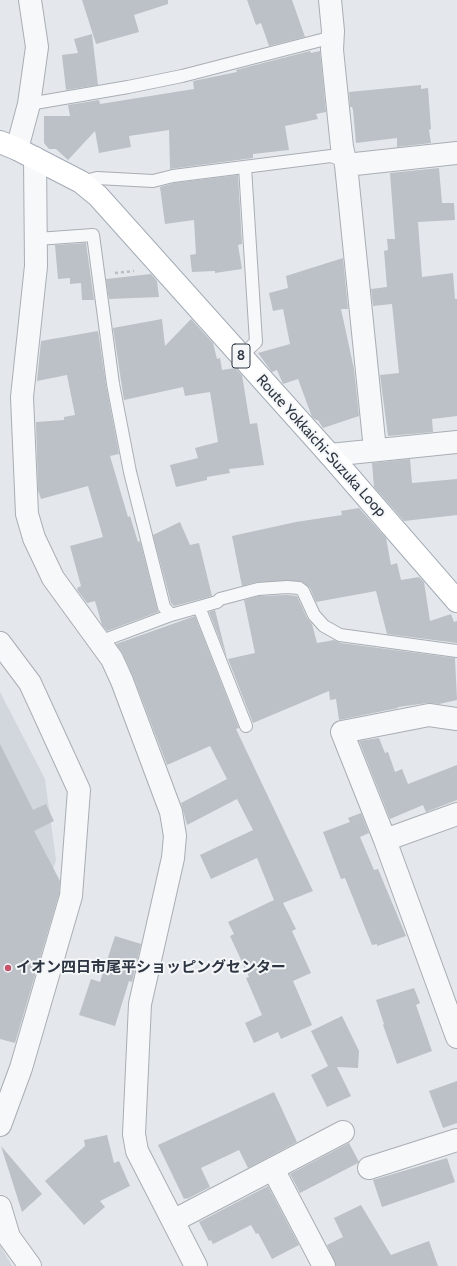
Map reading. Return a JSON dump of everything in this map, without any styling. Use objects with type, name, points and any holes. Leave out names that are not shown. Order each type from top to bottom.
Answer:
[{"type":"main road","name":"Route Yokkaichi-Suzuka Loop","points":[[17,150],[81,182],[98,196],[330,455],[457,601]]},
{"type":"street","points":[[30,0],[37,47],[29,104],[17,150],[37,239],[36,266],[22,397],[27,514],[34,538],[53,578],[112,659],[129,696],[167,800],[175,836],[173,858],[140,1004],[134,1134],[137,1151],[196,1266]]},
{"type":"street","points":[[330,0],[333,37],[332,50],[342,147],[346,163],[374,450]]},
{"type":"street","points":[[346,163],[457,153]]},
{"type":"street","points":[[330,455],[457,442]]},
{"type":"street","points":[[0,643],[30,683],[79,790],[71,896],[21,1068],[0,1125]]},
{"type":"street","points":[[457,719],[429,715],[342,732],[385,840],[457,1037]]},
{"type":"street","points":[[385,840],[457,814]]},
{"type":"street","points":[[173,1221],[343,1132]]},
{"type":"street","points":[[369,1168],[457,1140]]},
{"type":"street","points":[[273,1169],[324,1266]]},
{"type":"street","points":[[0,1207],[9,1237],[30,1266]]},
{"type":"lane","points":[[29,104],[182,76],[333,37]]},
{"type":"lane","points":[[81,182],[97,178],[153,181],[173,176],[331,156],[346,163]]},
{"type":"lane","points":[[241,356],[256,342],[245,167]]},
{"type":"lane","points":[[37,239],[93,235],[113,384],[130,472],[164,607],[171,615]]},
{"type":"lane","points":[[99,642],[171,615],[217,602],[220,599],[258,588],[287,587],[299,588],[306,596],[314,615],[330,632],[340,635],[457,651]]},
{"type":"lane","points":[[199,608],[246,726]]},
{"type":"path","points":[[98,275],[162,268]]},
{"type":"shaded area","points":[[0,692],[45,779],[56,860],[0,1037]]},
{"type":"shaded area","points":[[0,1245],[12,1266],[0,1266]]},
{"type":"building","points":[[82,0],[168,0],[168,4],[134,15],[139,32],[96,44]]},
{"type":"building","points":[[247,0],[292,0],[305,37],[269,46],[261,23],[256,25]]},
{"type":"building","points":[[92,34],[98,85],[66,90],[62,55],[78,53],[74,39]]},
{"type":"building","points":[[310,51],[311,53],[320,51],[326,112],[316,114],[318,119],[285,126],[289,150],[253,154],[253,158],[170,169],[169,130],[129,136],[131,147],[99,153],[95,131],[68,160],[56,149],[49,149],[44,143],[44,116],[70,116],[68,105],[99,100],[100,104],[194,89],[193,81],[237,72],[236,70]]},
{"type":"building","points":[[421,85],[421,89],[428,88],[431,129],[429,130],[431,143],[397,147],[397,138],[356,143],[353,110],[352,107],[350,107],[349,92]]},
{"type":"building","points":[[439,168],[442,203],[454,203],[455,220],[418,222],[422,277],[453,273],[455,299],[457,299],[457,416],[432,419],[433,432],[388,436],[380,375],[399,373],[392,304],[373,306],[371,289],[387,287],[384,251],[388,250],[387,239],[395,239],[390,173]]},
{"type":"building","points":[[238,175],[242,244],[238,245],[242,269],[215,273],[215,271],[192,272],[190,255],[196,254],[194,220],[165,224],[160,187],[174,183]]},
{"type":"building","points":[[86,243],[94,300],[82,300],[81,283],[70,284],[70,278],[58,279],[55,245]]},
{"type":"building","points":[[343,258],[348,309],[341,309],[354,369],[359,416],[323,428],[318,420],[312,417],[298,379],[283,384],[277,370],[272,372],[258,353],[290,344],[283,309],[273,311],[269,293],[288,288],[286,276]]},
{"type":"building","points":[[151,274],[157,281],[159,297],[109,299],[106,279]]},
{"type":"building","points":[[162,319],[165,346],[191,319],[213,343],[217,359],[220,358],[222,370],[235,368],[242,375],[250,424],[257,423],[264,465],[229,469],[230,473],[207,477],[207,480],[176,487],[170,465],[198,458],[195,448],[218,442],[210,392],[185,396],[183,387],[124,400],[113,328]]},
{"type":"building","points":[[98,331],[106,385],[119,454],[110,456],[128,517],[130,516],[138,542],[140,541],[158,612],[107,631],[102,625],[95,601],[87,603],[78,591],[77,588],[81,586],[70,546],[103,537],[88,486],[41,499],[38,490],[36,422],[64,420],[64,417],[75,415],[67,375],[37,381],[41,341]]},
{"type":"building","points":[[410,459],[412,483],[457,479],[457,515],[404,521],[374,487],[372,463]]},
{"type":"building","points":[[359,508],[386,538],[391,565],[397,563],[401,580],[419,577],[424,582],[430,621],[451,614],[454,622],[457,621],[457,643],[387,634],[376,591],[316,602],[310,588],[300,581],[257,582],[242,586],[232,536],[296,522],[342,515],[341,511]]},
{"type":"building","points":[[180,522],[190,545],[199,543],[212,596],[174,606],[171,603],[153,535]]},
{"type":"building","points":[[259,596],[297,596],[307,618],[312,624],[317,643],[334,640],[341,643],[455,658],[457,700],[439,704],[427,703],[398,707],[339,720],[336,699],[330,700],[329,691],[253,723],[228,659],[255,653],[244,600]]},
{"type":"building","points":[[215,610],[227,658],[209,612]]},
{"type":"building","points":[[195,616],[239,728],[236,729],[313,891],[283,903],[296,929],[292,931],[311,973],[293,981],[312,1025],[281,1039],[278,1032],[254,1043],[245,1023],[262,1015],[246,978],[249,977],[230,936],[234,934],[228,922],[274,900],[257,858],[211,879],[200,855],[253,830],[237,799],[187,825],[181,803],[227,779],[210,746],[167,765],[133,676],[123,654],[116,644]]},
{"type":"building","points":[[379,738],[385,753],[388,752],[395,772],[402,769],[408,784],[457,765],[457,800],[426,812],[423,805],[390,819],[359,741]]},
{"type":"building","points":[[0,744],[33,810],[46,804],[54,821],[34,831],[60,881],[59,894],[15,1043],[0,1039]]},
{"type":"building","points":[[361,813],[369,833],[360,837],[374,870],[378,869],[406,936],[377,946],[377,944],[372,945],[345,878],[341,879],[323,832],[350,822],[348,818]]},
{"type":"building","points":[[115,936],[141,944],[132,982],[129,981],[115,1026],[79,1015],[91,979],[100,982]]},
{"type":"building","points":[[414,988],[420,1003],[416,1005],[432,1051],[397,1064],[376,1000]]},
{"type":"building","points":[[342,1016],[359,1051],[358,1068],[337,1067],[351,1096],[327,1107],[311,1075],[328,1066],[311,1031]]},
{"type":"building","points":[[457,1081],[457,1123],[443,1128],[429,1091]]},
{"type":"building","points":[[274,1092],[297,1142],[248,1168],[239,1150],[201,1168],[210,1187],[187,1199],[184,1199],[158,1145]]},
{"type":"building","points":[[107,1135],[114,1163],[119,1161],[130,1186],[100,1201],[105,1207],[84,1225],[45,1181],[85,1146],[84,1140]]},
{"type":"building","points":[[349,1143],[359,1162],[300,1193],[290,1174]]},
{"type":"building","points":[[1,1146],[42,1194],[22,1212]]},
{"type":"building","points":[[447,1158],[455,1182],[382,1207],[373,1180]]},
{"type":"building","points":[[268,1186],[299,1245],[272,1259],[258,1233],[256,1234],[251,1225],[213,1244],[211,1240],[209,1241],[199,1222]]},
{"type":"building","points":[[361,1205],[391,1255],[429,1241],[438,1266],[336,1266],[327,1245],[343,1237],[334,1218]]},
{"type":"place","name":"イオン四日市尾平ショッピングセンター","points":[[8,968]]}]
